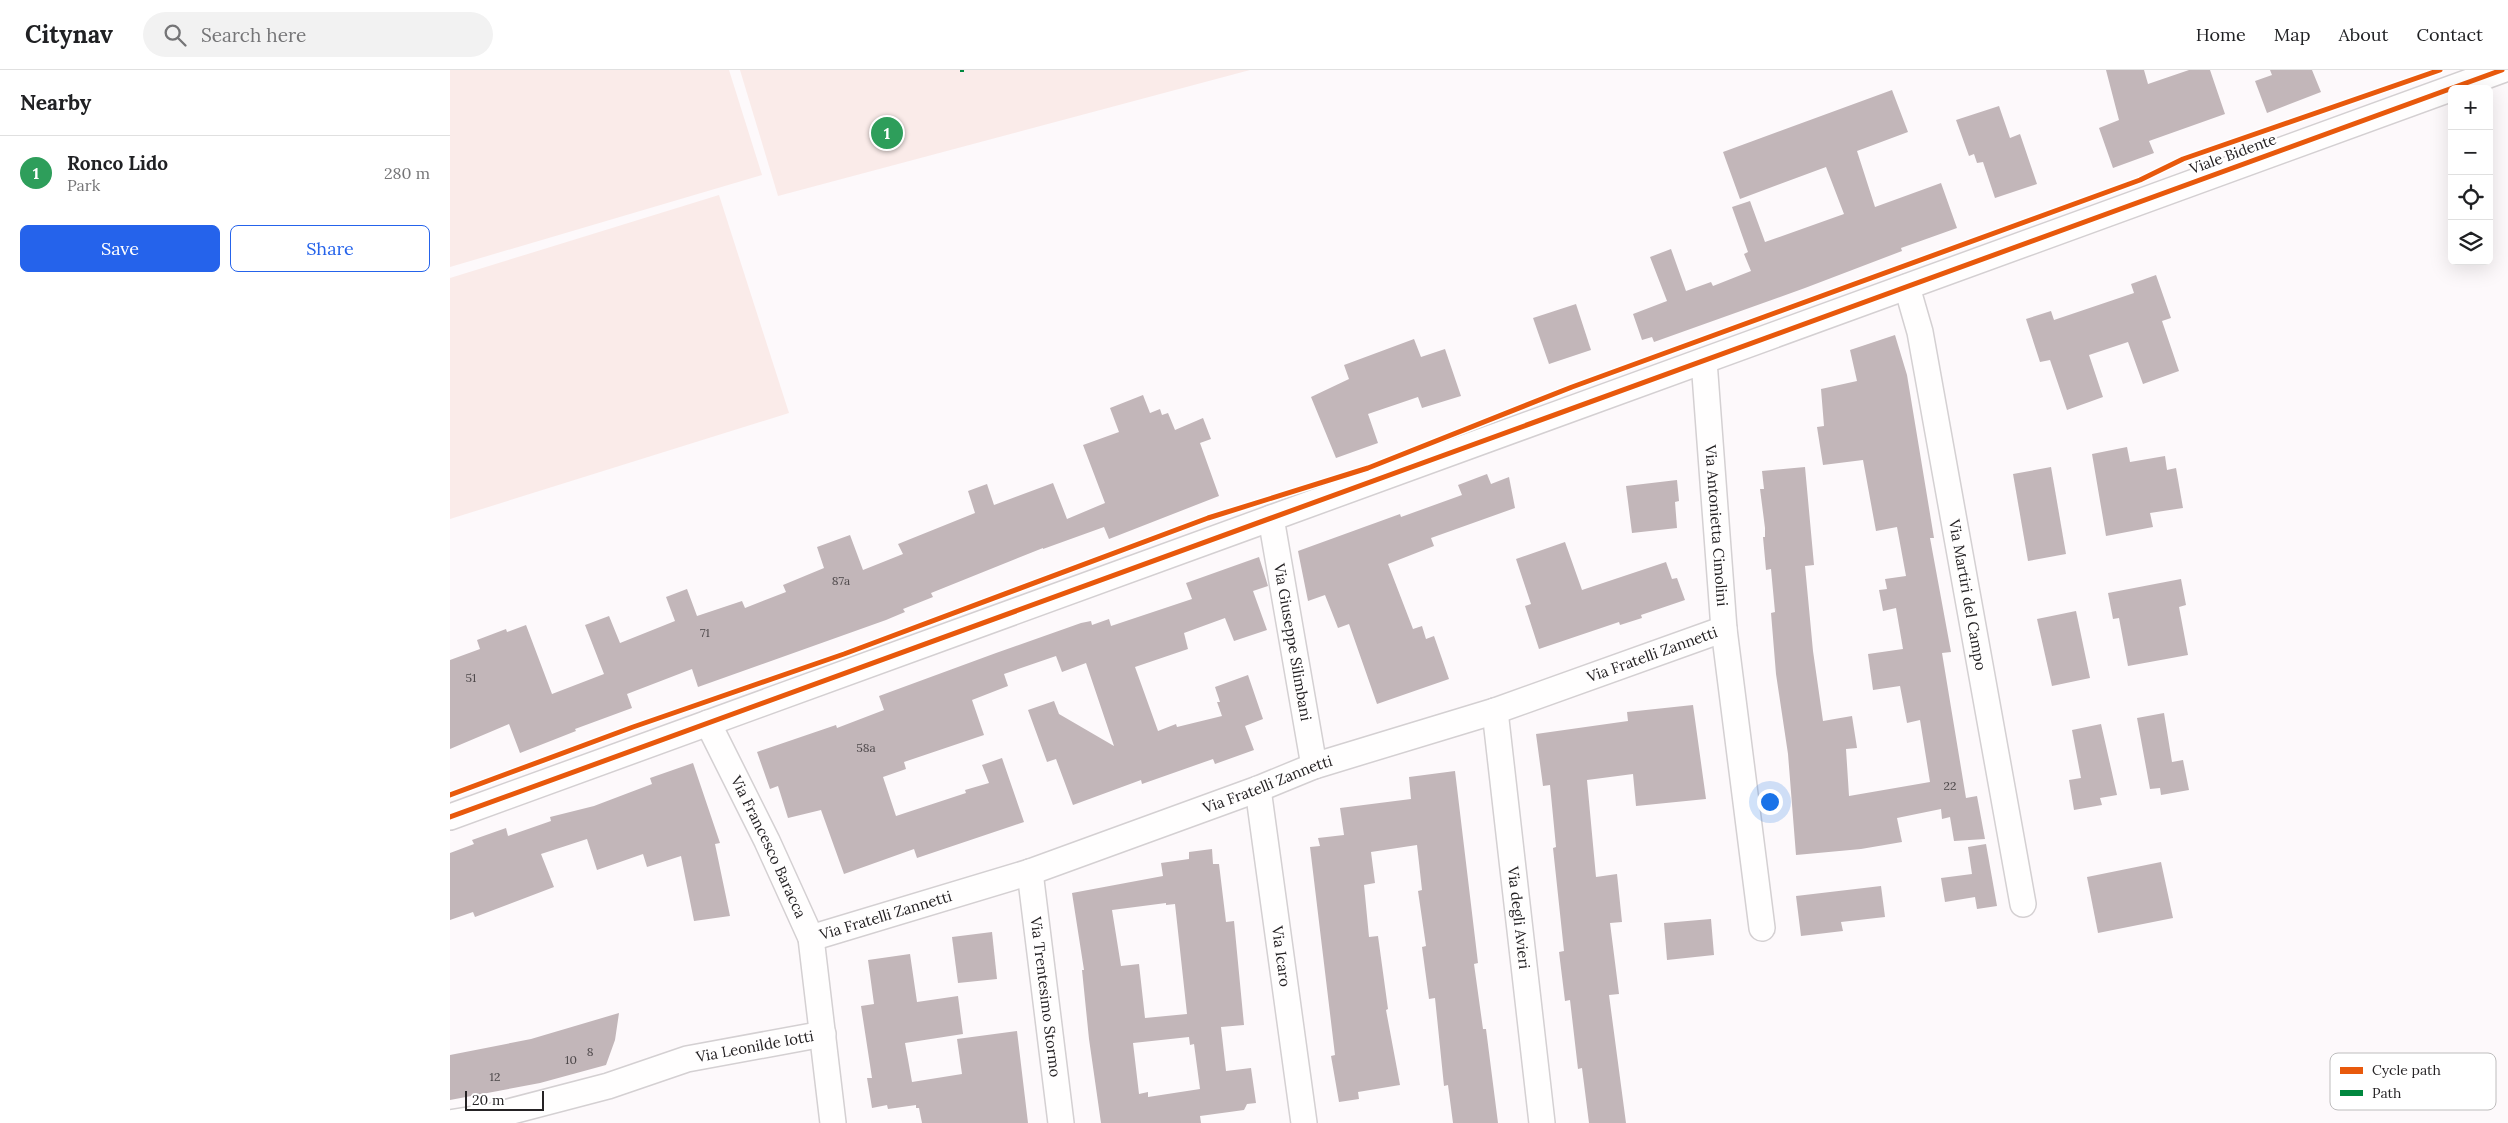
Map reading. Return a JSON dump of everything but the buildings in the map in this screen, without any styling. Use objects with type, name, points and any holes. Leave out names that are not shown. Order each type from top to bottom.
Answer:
[{"type":"street","name":"Viale Bidente","points":[[450,817],[2502,70]]},
{"type":"street","name":"Via Martiri del Campo","points":[[1908,287],[1920,332],[2023,904]]},
{"type":"street","name":"Via Antonietta Cimolini","points":[[1704,361],[1724,629],[1762,928]]},
{"type":"street","name":"Via Giuseppe Silimbani","points":[[1271,518],[1314,766]]},
{"type":"street","name":"Via Fratelli Zannetti","points":[[811,938],[1030,872],[1258,789],[1314,766],[1495,711],[1724,629]]},
{"type":"street","name":"Via degli Avieri","points":[[1495,711],[1542,1123]]},
{"type":"street","name":"Via Francesco Baracca","points":[[708,723],[767,842],[811,938],[833,1123]]},
{"type":"street","name":"Via Icaro","points":[[1258,789],[1304,1123]]},
{"type":"street","name":"Via Trentesimo Stormo","points":[[1030,872],[1061,1123]]},
{"type":"street","name":"Via Leonilde Iotti","points":[[450,1123],[493,1116],[608,1086],[687,1058],[823,1034]]},
{"type":"shaded area","points":[[450,70],[729,70],[762,175],[450,267]]},
{"type":"shaded area","points":[[740,70],[1250,70],[778,196]]},
{"type":"shaded area","points":[[719,195],[789,413],[450,519],[450,278]]},
{"type":"cycle path","points":[[450,795],[633,727],[844,654],[1208,518],[1368,468],[1572,387],[2140,180],[2183,159],[2440,70]]},
{"type":"cycle path","points":[[450,817],[2502,70]]},
{"type":"place","name":"Ronco Lido","points":[[887,133]]}]
